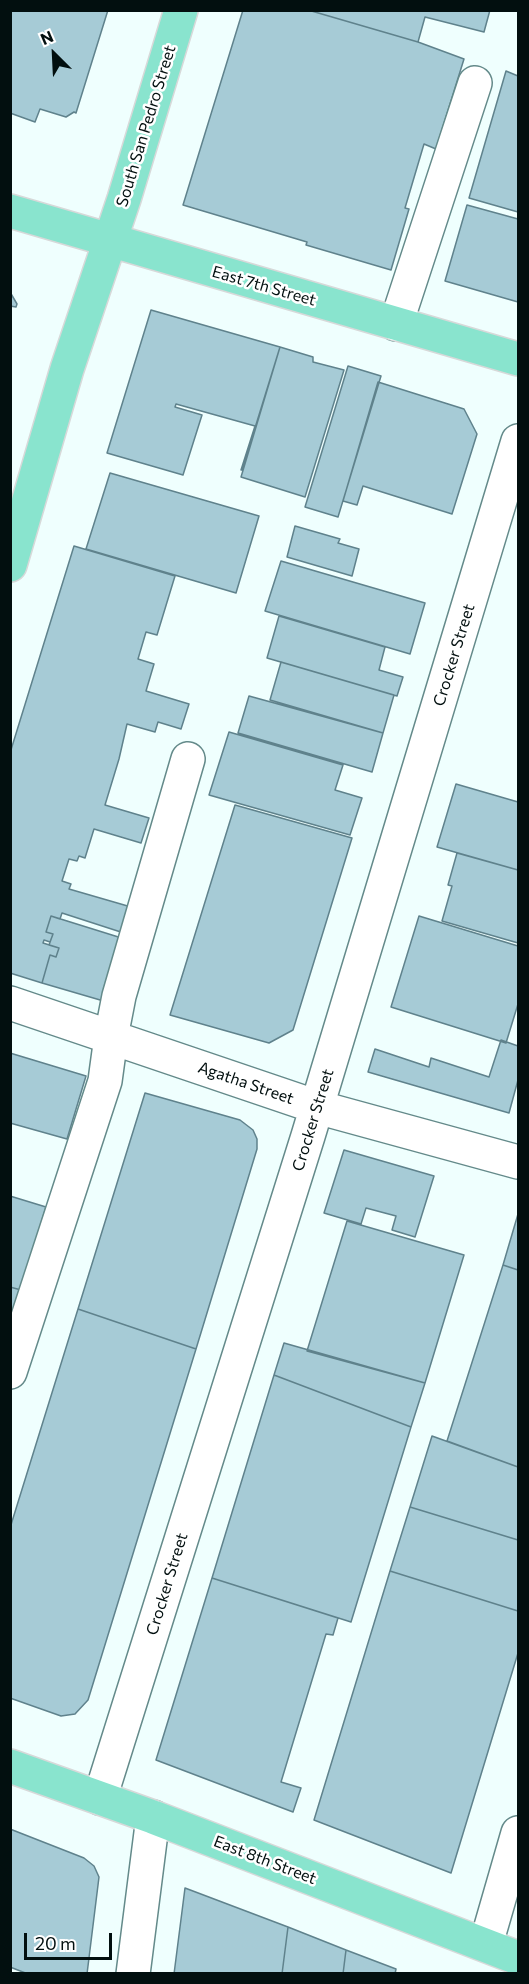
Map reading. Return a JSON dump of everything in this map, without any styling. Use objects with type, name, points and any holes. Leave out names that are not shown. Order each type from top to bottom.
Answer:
[{"type":"main road","name":"South San Pedro Street","points":[[10,565],[68,369],[181,10]]},
{"type":"main road","name":"East 7th Street","points":[[10,211],[519,359]]},
{"type":"main road","name":"East 8th Street","points":[[10,1766],[100,1797],[519,1958]]},
{"type":"street","points":[[396,324],[475,83]]},
{"type":"street","name":"Crocker Street","points":[[100,1797],[317,1107],[519,441]]},
{"type":"street","points":[[10,1372],[105,1081],[119,996],[188,759]]},
{"type":"street","name":"Agatha Street","points":[[10,1004],[317,1107],[519,1162]]},
{"type":"street","points":[[133,1974],[153,1817]]},
{"type":"street","points":[[486,1944],[519,1833]]},
{"type":"building","points":[[10,10],[108,10],[76,113],[66,117],[40,109],[35,122],[10,113]]},
{"type":"building","points":[[243,10],[308,10],[418,42],[464,59],[436,149],[424,144],[405,208],[409,209],[391,270],[183,205]]},
{"type":"building","points":[[308,10],[490,10],[484,32],[425,17],[418,42]]},
{"type":"building","points":[[506,71],[518,76],[518,212],[469,198]]},
{"type":"building","points":[[467,205],[518,219],[518,302],[445,281]]},
{"type":"building","points":[[10,292],[17,304],[16,307],[10,306]]},
{"type":"building","points":[[151,310],[280,347],[242,470],[255,426],[176,404],[175,407],[202,415],[183,475],[107,453]]},
{"type":"building","points":[[280,347],[313,357],[313,362],[344,370],[305,497],[241,477]]},
{"type":"building","points":[[348,366],[381,376],[338,517],[305,507]]},
{"type":"building","points":[[378,382],[464,409],[477,434],[452,514],[363,486],[357,505],[343,501]]},
{"type":"building","points":[[110,473],[259,516],[236,593],[86,549]]},
{"type":"building","points":[[295,526],[340,539],[338,543],[359,549],[352,576],[287,557]]},
{"type":"building","points":[[74,546],[175,576],[157,635],[146,632],[138,659],[154,664],[146,691],[189,704],[181,729],[158,722],[155,732],[127,724],[105,805],[149,818],[141,843],[94,829],[85,858],[79,856],[77,861],[69,859],[62,881],[71,884],[69,889],[138,909],[130,935],[62,913],[60,919],[51,916],[46,932],[53,934],[50,942],[44,940],[43,943],[59,948],[56,957],[50,955],[42,983],[10,973],[10,753]]},
{"type":"building","points":[[281,561],[425,603],[410,654],[265,611]]},
{"type":"building","points":[[279,616],[385,647],[379,670],[403,677],[397,696],[267,658]]},
{"type":"building","points":[[281,662],[394,695],[383,733],[270,700]]},
{"type":"building","points":[[249,696],[383,733],[372,772],[238,733]]},
{"type":"building","points":[[229,732],[343,765],[335,790],[362,798],[350,835],[209,795]]},
{"type":"building","points":[[456,784],[518,802],[518,870],[437,847]]},
{"type":"building","points":[[235,805],[352,838],[293,1030],[269,1043],[170,1015]]},
{"type":"building","points":[[457,853],[518,870],[518,943],[442,921],[452,886],[448,885]]},
{"type":"building","points":[[51,916],[128,940],[107,1002],[42,983],[50,955],[56,957],[59,948],[49,945],[53,934],[46,932]]},
{"type":"building","points":[[419,916],[518,946],[518,1004],[506,1043],[391,1007]]},
{"type":"building","points":[[501,1040],[518,1046],[518,1080],[509,1113],[368,1072],[375,1049],[429,1067],[431,1058],[489,1077]]},
{"type":"building","points":[[10,1053],[86,1076],[67,1139],[10,1123]]},
{"type":"building","points":[[145,1093],[240,1120],[253,1130],[257,1139],[257,1149],[196,1349],[78,1309]]},
{"type":"building","points":[[344,1150],[434,1176],[415,1237],[392,1230],[396,1216],[366,1208],[361,1224],[324,1213]]},
{"type":"building","points":[[10,1196],[46,1207],[21,1290],[10,1287]]},
{"type":"building","points":[[518,1214],[518,1270],[503,1265]]},
{"type":"building","points":[[347,1221],[464,1255],[425,1383],[307,1351]]},
{"type":"building","points":[[503,1265],[518,1270],[518,1467],[447,1441]]},
{"type":"building","points":[[10,1287],[21,1290],[10,1324]]},
{"type":"building","points":[[78,1309],[196,1349],[88,1700],[75,1714],[61,1716],[10,1698],[10,1528]]},
{"type":"building","points":[[284,1343],[425,1383],[411,1427],[274,1375]]},
{"type":"building","points":[[274,1375],[411,1427],[351,1622],[212,1578]]},
{"type":"building","points":[[432,1436],[518,1467],[518,1540],[410,1507]]},
{"type":"building","points":[[410,1507],[518,1540],[518,1611],[390,1571]]},
{"type":"building","points":[[390,1571],[518,1611],[518,1653],[451,1873],[314,1820]]},
{"type":"building","points":[[212,1578],[338,1618],[333,1635],[326,1634],[281,1782],[301,1788],[293,1812],[156,1760]]},
{"type":"building","points":[[10,1829],[84,1858],[94,1866],[99,1877],[87,1974],[28,1974],[10,1967]]},
{"type":"building","points":[[185,1888],[288,1927],[282,1974],[174,1974]]},
{"type":"building","points":[[288,1927],[346,1950],[343,1974],[282,1974]]},
{"type":"building","points":[[346,1950],[396,1969],[395,1974],[343,1974]]}]
